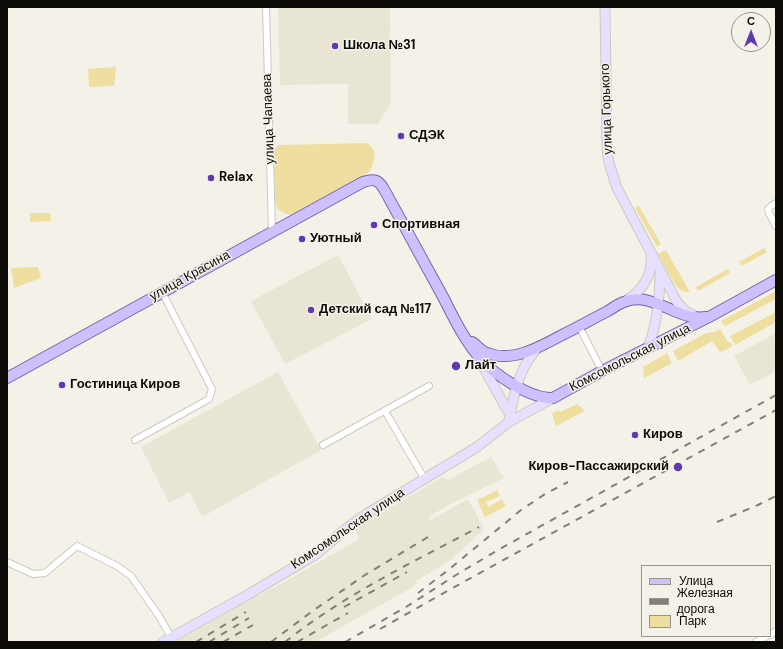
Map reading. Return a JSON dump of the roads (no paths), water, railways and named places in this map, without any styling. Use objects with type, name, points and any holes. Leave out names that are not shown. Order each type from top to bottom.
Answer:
[{"type":"main road","name":"улица Горького","points":[[605,7],[607,149],[614,180],[677,302],[685,311],[692,315],[706,317]]},
{"type":"main road","name":"улица Красина","points":[[7,378],[272,231],[370,179],[376,180],[381,184],[464,335]]},
{"type":"main road","name":"Комсомольская улица","points":[[464,335],[485,352],[493,355],[515,355],[538,347],[579,327],[624,302],[640,290],[650,271],[652,260],[651,254]]},
{"type":"main road","name":"улица Горького","points":[[648,348],[654,328],[658,304],[660,271]]},
{"type":"main road","name":"Комсомольская улица","points":[[162,642],[249,594],[315,555],[348,526],[424,478],[477,447],[510,419],[553,398],[776,280]]},
{"type":"main road","name":"Комсомольская улица","points":[[624,302],[642,300],[658,304],[684,315],[706,317]]},
{"type":"main road","points":[[464,335],[477,354],[510,419]]},
{"type":"main road","name":"Комсомольская улица","points":[[510,419],[517,386],[527,362],[538,347]]},
{"type":"main road","points":[[477,354],[493,371],[517,386],[536,395],[553,398]]},
{"type":"street","name":"улица Чапаева","points":[[266,7],[272,231]]},
{"type":"street","points":[[776,203],[768,209],[776,226]]},
{"type":"street","points":[[134,440],[209,399],[212,389],[162,292]]},
{"type":"street","points":[[582,332],[600,365]]},
{"type":"street","points":[[323,445],[429,386]]},
{"type":"street","points":[[385,411],[424,478]]},
{"type":"street","points":[[7,562],[33,574],[45,573],[77,546],[118,566],[131,576],[159,616],[171,637]]},
{"type":"street","points":[[756,642],[765,637]]},
{"type":"railway","points":[[345,642],[406,607],[498,550],[776,395]]},
{"type":"railway","points":[[380,629],[776,410]]},
{"type":"railway","points":[[418,593],[521,510],[545,494],[568,482]]},
{"type":"railway","points":[[717,522],[776,496]]},
{"type":"railway","points":[[285,642],[331,609],[355,594],[404,566],[479,527]]},
{"type":"railway","points":[[271,642],[365,575],[428,537]]},
{"type":"railway","points":[[344,607],[407,572]]},
{"type":"railway","points":[[196,642],[246,612]]},
{"type":"railway","points":[[297,642],[348,613]]},
{"type":"railway","points":[[209,642],[249,618]]},
{"type":"railway","points":[[223,642],[253,625]]},
{"type":"place","name":"Школа №31","points":[[335,46]]},
{"type":"place","name":"СДЭК","points":[[401,136]]},
{"type":"place","name":"Relax","points":[[211,178]]},
{"type":"place","name":"Спортивная","points":[[374,225]]},
{"type":"place","name":"Уютный","points":[[302,239]]},
{"type":"place","name":"Детский сад №117","points":[[311,310]]},
{"type":"place","name":"Лайт","points":[[456,366]]},
{"type":"place","name":"Гостиница Киров","points":[[62,385]]},
{"type":"place","name":"Киров","points":[[635,435]]},
{"type":"place","name":"Киров-Пассажирский","points":[[678,467]]}]
